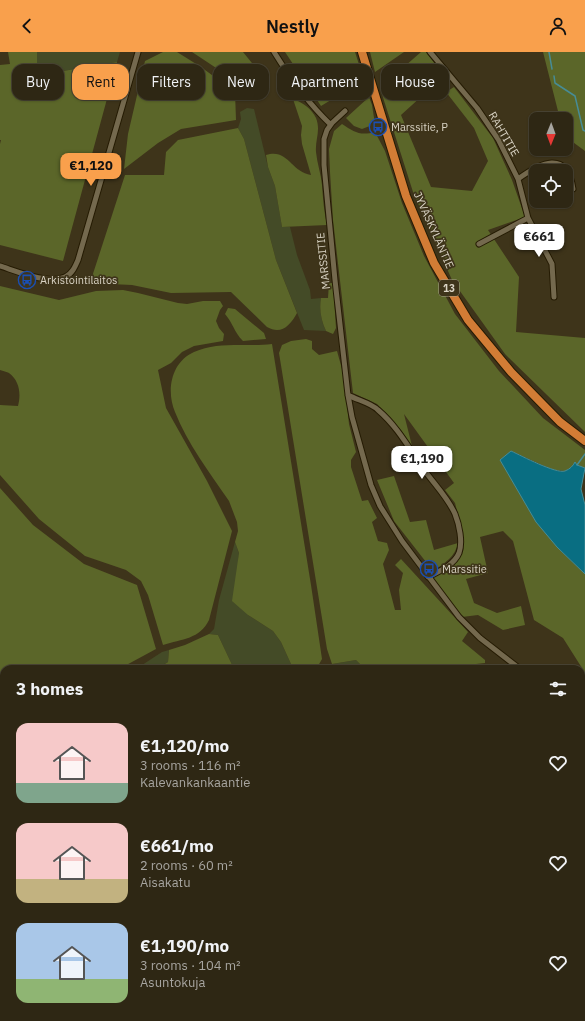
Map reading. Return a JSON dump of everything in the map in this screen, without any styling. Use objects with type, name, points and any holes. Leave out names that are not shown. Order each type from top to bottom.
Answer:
[{"type":"highway","name":"JYVÄSKYLÄNTIE","points":[[362,52],[406,196],[434,263],[468,320],[511,372],[560,422],[585,441]]},
{"type":"street","points":[[0,266],[53,280],[64,278],[71,272],[78,260],[138,52]]},
{"type":"street","points":[[274,52],[287,73],[314,109],[330,124],[345,111]]},
{"type":"street","name":"RAHTITIE","points":[[430,52],[477,108],[498,139],[518,179],[528,218],[552,264],[554,276],[554,297]]},
{"type":"street","name":"MARSSITIE","points":[[330,124],[324,139],[324,165],[348,395],[352,417],[371,485],[380,506],[402,541],[459,617],[480,638],[515,665]]},
{"type":"street","points":[[544,164],[558,164]]},
{"type":"street","points":[[518,179],[529,173]]},
{"type":"street","points":[[479,244],[528,218]]},
{"type":"street","points":[[348,395],[377,409],[399,432],[439,489],[454,514],[459,528],[459,552],[453,562],[441,571],[428,577]]},
{"type":"green space","points":[[8,52],[37,52],[37,64],[12,64],[12,100],[64,100],[64,71],[72,70],[72,100],[107,100],[63,261],[0,245],[0,65],[10,64]]},
{"type":"green space","points":[[37,52],[120,52],[117,62],[105,64],[72,64],[72,70],[64,71],[64,64],[37,64]]},
{"type":"green space","points":[[163,52],[177,52],[196,64],[144,64],[145,61]]},
{"type":"green space","points":[[192,52],[243,52],[253,64],[213,64],[213,66]]},
{"type":"green space","points":[[285,52],[355,52],[359,64],[293,64]]},
{"type":"green space","points":[[370,52],[404,52],[387,64],[381,64],[381,68],[375,72]]},
{"type":"green space","points":[[421,52],[426,52],[435,64],[407,64]]},
{"type":"green space","points":[[543,52],[585,52],[585,151],[573,142],[573,112],[558,112]]},
{"type":"green space","points":[[117,62],[116,64],[105,64]]},
{"type":"green space","points":[[205,70],[213,76],[213,100],[235,100],[236,120],[181,129],[158,143],[124,169],[128,134],[137,95],[137,100],[205,100]]},
{"type":"green space","points":[[454,87],[493,138],[512,180],[525,217],[488,230],[519,277],[516,332],[585,338],[585,432],[505,354],[452,280],[413,192],[384,100],[418,100],[401,115],[431,187],[472,191],[488,161],[474,128],[449,96],[449,90]]},
{"type":"green space","points":[[293,100],[303,104],[316,118],[318,131],[316,152],[327,225],[282,227],[275,186],[268,167],[266,155],[273,154],[285,157],[299,170],[311,175],[302,144],[302,126]]},
{"type":"green space","points":[[317,100],[331,100],[321,106]]},
{"type":"green space","points":[[366,100],[370,100],[375,124],[362,129],[354,126],[346,118]]},
{"type":"green space","points":[[247,108],[254,109],[268,167],[275,186],[282,227],[290,227],[297,255],[310,290],[311,299],[321,298],[321,315],[326,331],[304,330],[276,260],[244,139],[238,128],[241,119],[240,112]]},
{"type":"green space","points":[[342,124],[350,129],[365,134],[375,132],[385,151],[402,203],[424,256],[455,314],[499,371],[543,418],[585,450],[585,468],[577,465],[565,471],[553,470],[511,451],[557,547],[585,574],[585,665],[580,665],[563,638],[534,620],[513,541],[503,531],[480,537],[488,573],[466,579],[474,603],[497,613],[521,606],[525,625],[503,630],[478,615],[462,617],[433,578],[457,562],[462,551],[461,526],[455,503],[445,490],[454,483],[404,414],[412,446],[401,430],[377,404],[353,393],[333,220],[329,149],[334,131]]},
{"type":"green space","points":[[238,128],[244,139],[276,260],[297,313],[291,322],[281,330],[267,327],[231,292],[171,293],[132,285],[90,283],[125,175],[164,175],[166,152],[178,140]]},
{"type":"green space","points":[[329,283],[333,283],[336,328],[333,334],[326,331],[320,311],[321,298],[328,298]]},
{"type":"green space","points":[[0,286],[59,300],[96,291],[123,290],[178,303],[187,304],[203,301],[220,301],[223,306],[216,321],[224,334],[223,341],[194,346],[182,352],[171,363],[158,370],[166,408],[207,481],[232,531],[209,620],[196,635],[163,645],[148,595],[141,581],[126,570],[85,556],[39,519],[0,475],[0,405],[18,406],[19,388],[13,376],[0,370]]},
{"type":"green space","points":[[228,308],[235,309],[264,333],[266,339],[243,341],[225,314]]},
{"type":"green space","points":[[306,339],[312,341],[312,349],[319,355],[337,351],[344,376],[349,424],[356,452],[351,460],[351,467],[362,501],[368,500],[377,518],[372,522],[378,541],[387,543],[389,550],[383,564],[395,610],[401,610],[399,590],[403,573],[395,565],[401,559],[468,632],[462,641],[485,660],[485,663],[475,665],[360,665],[356,660],[332,664],[327,649],[279,353],[282,345],[291,341]]},
{"type":"green space","points":[[272,344],[322,659],[319,665],[291,664],[281,642],[273,631],[248,615],[232,601],[239,553],[235,542],[238,531],[237,522],[229,501],[199,458],[180,424],[172,404],[172,378],[180,363],[186,357],[203,349],[223,345]]},
{"type":"green space","points":[[394,476],[410,522],[426,520],[434,550],[458,543],[452,556],[433,571],[394,521],[377,480]]},
{"type":"green space","points":[[0,488],[33,525],[84,564],[137,585],[156,649],[126,665],[0,665]]},
{"type":"green space","points":[[235,542],[239,553],[238,569],[248,615],[273,631],[281,642],[291,664],[293,665],[232,665],[218,635],[209,634],[214,629],[219,600]]},
{"type":"green space","points":[[209,634],[218,635],[232,665],[163,665],[168,662],[169,650],[185,645]]},
{"type":"green space","points":[[169,650],[168,662],[163,665],[142,665],[162,652]]},
{"type":"green space","points":[[356,660],[360,664],[333,665]]},
{"type":"water","points":[[511,451],[554,470],[565,471],[575,462],[577,465],[585,468],[581,489],[585,505],[585,574],[557,547],[536,522],[500,460]]},
{"type":"waterway","points":[[549,52],[552,69]]},
{"type":"waterway","points":[[554,76],[555,83],[575,96],[583,130],[585,131]]},
{"type":"waterway","points":[[577,465],[585,454]]},
{"type":"place","name":"Marssitie, P","points":[[378,127]]},
{"type":"place","name":"Arkistointilaitos","points":[[27,280]]},
{"type":"place","name":"Marssitie","points":[[429,569]]}]
